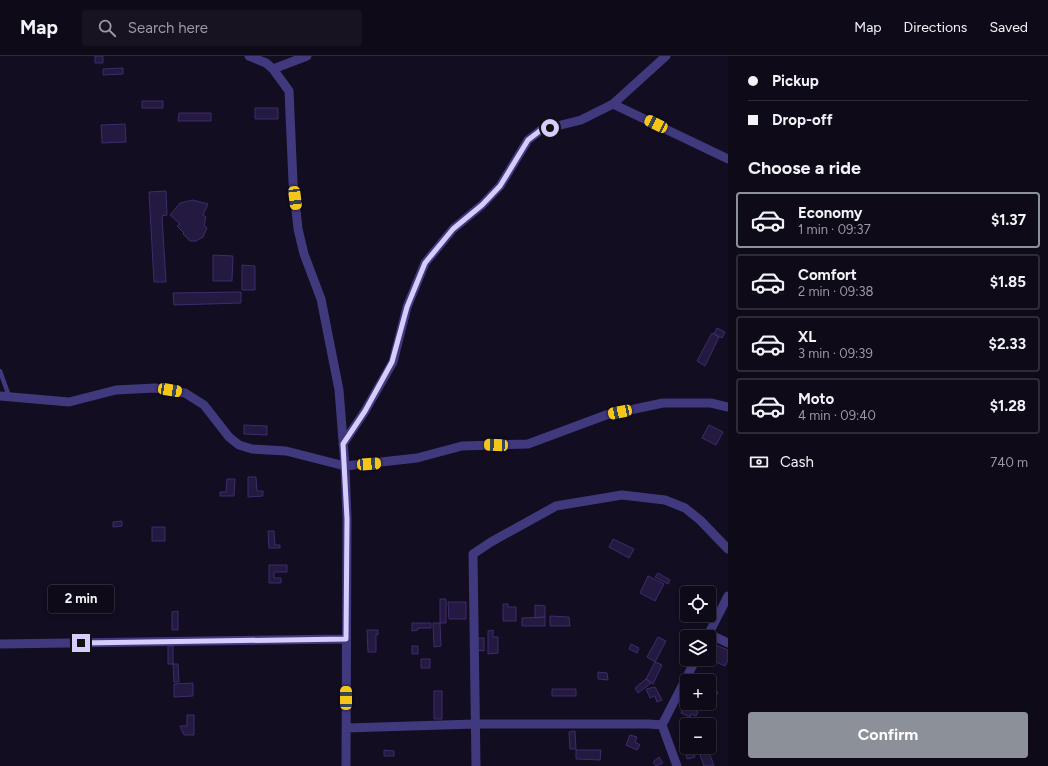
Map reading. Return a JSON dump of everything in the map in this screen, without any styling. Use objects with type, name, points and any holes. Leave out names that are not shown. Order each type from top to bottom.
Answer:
[{"type":"street","points":[[249,56],[266,63],[273,69],[286,84],[289,91],[293,182],[298,229],[304,254],[321,299],[329,334],[338,390],[345,466],[347,519],[346,766]]},
{"type":"street","points":[[273,69],[307,56]]},
{"type":"street","points":[[343,444],[365,411],[392,362],[407,307],[425,263],[453,229],[482,205],[500,186],[528,140],[541,130],[581,120],[613,104],[666,56]]},
{"type":"street","points":[[613,104],[728,159]]},
{"type":"street","points":[[5,396],[69,402],[116,390],[155,388],[185,393],[204,405],[228,437],[239,445],[252,449],[286,451],[345,466],[416,458],[462,446],[528,444],[606,415],[663,403],[711,403],[728,407]]},
{"type":"street","points":[[476,766],[473,554],[497,538],[556,506],[622,495],[665,500],[685,508],[700,520],[728,549]]},
{"type":"street","points":[[711,630],[728,596]]},
{"type":"street","points":[[716,638],[728,643]]},
{"type":"street","points":[[0,644],[346,639]]},
{"type":"street","points":[[677,766],[662,725],[692,666]]},
{"type":"street","points":[[346,728],[475,724],[662,725]]},
{"type":"lane","points":[[0,371],[5,396]]},
{"type":"building","points":[[95,56],[103,56],[103,63],[95,63]]},
{"type":"building","points":[[123,68],[123,74],[103,75],[103,69]]},
{"type":"building","points":[[142,101],[163,101],[163,108],[142,108]]},
{"type":"building","points":[[255,108],[278,108],[278,119],[255,119]]},
{"type":"building","points":[[179,113],[211,113],[211,121],[178,121]]},
{"type":"building","points":[[125,124],[126,142],[102,143],[101,125]]},
{"type":"building","points":[[166,191],[167,215],[162,216],[166,282],[154,282],[149,192]]},
{"type":"building","points":[[193,200],[208,204],[203,215],[206,217],[204,226],[207,228],[203,237],[196,241],[190,241],[177,226],[180,224],[170,215],[180,203]]},
{"type":"building","points":[[213,255],[233,256],[232,281],[213,281]]},
{"type":"building","points":[[242,265],[255,266],[255,290],[242,290]]},
{"type":"building","points":[[241,292],[241,303],[174,305],[173,293]]},
{"type":"building","points":[[717,328],[725,332],[722,338],[714,334]]},
{"type":"building","points":[[712,333],[719,337],[705,366],[697,361]]},
{"type":"building","points":[[244,425],[267,426],[267,435],[244,434]]},
{"type":"building","points":[[709,425],[723,432],[716,445],[702,438]]},
{"type":"building","points":[[248,477],[256,477],[257,491],[263,491],[263,496],[248,497]]},
{"type":"building","points":[[227,479],[235,479],[234,496],[220,496],[220,492],[226,492]]},
{"type":"building","points":[[122,521],[122,526],[113,527],[113,522]]},
{"type":"building","points":[[152,527],[165,527],[165,541],[152,541]]},
{"type":"building","points":[[268,531],[274,531],[275,545],[280,545],[280,548],[269,548]]},
{"type":"building","points":[[613,539],[634,549],[629,558],[609,547]]},
{"type":"building","points":[[269,565],[287,565],[287,572],[274,572],[274,578],[281,578],[281,583],[269,583]]},
{"type":"building","points":[[658,573],[670,580],[668,584],[655,577]]},
{"type":"building","points":[[648,576],[664,584],[655,601],[640,593]]},
{"type":"building","points":[[440,599],[446,599],[446,623],[440,623]]},
{"type":"building","points":[[448,602],[466,602],[466,619],[449,619]]},
{"type":"building","points":[[503,604],[508,604],[508,607],[516,607],[516,621],[503,621]]},
{"type":"building","points":[[535,605],[545,606],[545,617],[535,618]]},
{"type":"building","points":[[178,611],[178,630],[172,630],[172,612]]},
{"type":"building","points":[[550,616],[569,617],[570,626],[550,626]]},
{"type":"building","points":[[545,617],[545,626],[522,626],[522,618]]},
{"type":"building","points":[[412,623],[431,623],[431,628],[418,628],[418,630],[412,631]]},
{"type":"building","points":[[433,623],[440,623],[441,646],[434,647]]},
{"type":"building","points":[[367,630],[378,630],[378,635],[376,634],[376,652],[368,652]]},
{"type":"building","points":[[493,630],[493,637],[498,637],[498,653],[488,654],[488,631]]},
{"type":"building","points":[[658,637],[666,641],[655,662],[647,657]]},
{"type":"building","points":[[477,638],[484,638],[484,651],[477,650]]},
{"type":"building","points":[[631,644],[639,648],[637,653],[629,649]]},
{"type":"building","points":[[716,645],[728,650],[728,660],[725,666],[716,662]]},
{"type":"building","points":[[168,646],[173,646],[173,664],[168,664]]},
{"type":"building","points":[[412,646],[418,646],[418,654],[412,654]]},
{"type":"building","points":[[421,659],[430,659],[430,668],[421,668]]},
{"type":"building","points":[[655,662],[662,665],[653,684],[646,679]]},
{"type":"building","points":[[173,664],[178,664],[179,682],[174,682]]},
{"type":"building","points":[[598,672],[607,673],[608,680],[598,679]]},
{"type":"building","points":[[646,679],[651,683],[638,693],[635,688]]},
{"type":"building","points":[[193,683],[193,696],[174,697],[174,684]]},
{"type":"building","points":[[655,687],[662,700],[657,702],[655,696],[650,698],[646,689]]},
{"type":"building","points":[[552,689],[576,689],[576,696],[552,696]]},
{"type":"building","points":[[434,691],[442,691],[442,719],[434,719]]},
{"type":"building","points":[[682,710],[693,710],[698,712],[696,716],[691,714],[690,717],[681,713]]},
{"type":"building","points":[[187,715],[194,715],[194,735],[184,735],[180,726],[187,726]]},
{"type":"building","points":[[575,731],[576,749],[570,749],[569,732]]},
{"type":"building","points":[[630,735],[637,737],[635,742],[640,745],[637,750],[626,745]]},
{"type":"building","points":[[384,750],[394,751],[394,756],[384,756]]},
{"type":"building","points":[[576,750],[601,750],[600,760],[576,759]]},
{"type":"building","points":[[686,754],[694,754],[695,757],[687,759]]},
{"type":"building","points":[[710,754],[714,766],[704,766],[700,755]]},
{"type":"building","points":[[659,757],[663,763],[656,766],[653,762]]},
{"type":"route","points":[[81,643],[346,639],[347,519],[343,444],[365,411],[392,362],[407,307],[425,263],[453,229],[482,205],[500,186],[528,140],[541,130],[550,128]]}]
